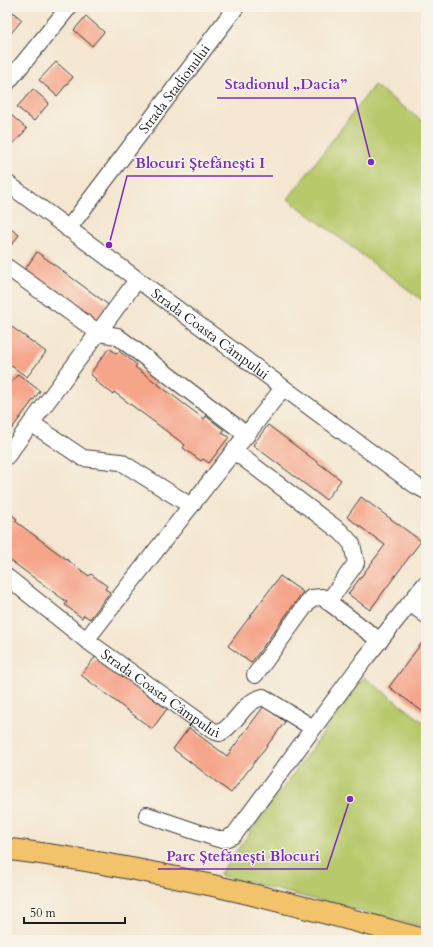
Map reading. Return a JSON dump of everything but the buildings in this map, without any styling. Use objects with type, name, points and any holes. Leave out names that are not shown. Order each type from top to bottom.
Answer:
[{"type":"main road","points":[[7,849],[122,866],[195,880],[273,898],[425,940]]},
{"type":"street","points":[[7,83],[69,7]]},
{"type":"street","name":"Strada Stadionului","points":[[68,229],[236,7]]},
{"type":"street","name":"Strada Coasta Câmpului","points":[[7,183],[414,485],[426,490]]},
{"type":"street","points":[[7,267],[98,334],[117,336],[247,434]]},
{"type":"street","name":"Strada Coasta Câmpului","points":[[7,456],[137,280]]},
{"type":"street","name":"Strada Coasta Câmpului","points":[[86,640],[283,388]]},
{"type":"street","points":[[31,423],[83,458],[121,462],[191,506]]},
{"type":"street","points":[[234,451],[341,532],[352,544],[356,563],[328,602]]},
{"type":"street","name":"Strada Coasta Câmpului","points":[[7,577],[86,640],[213,731],[220,733],[227,729],[253,700],[263,697],[313,728]]},
{"type":"street","points":[[147,815],[218,839],[226,839],[234,835],[380,640],[426,583]]},
{"type":"street","points":[[255,675],[311,598],[322,597],[380,640]]},
{"type":"street","points":[[410,603],[426,615]]},
{"type":"green space","points":[[374,85],[426,124],[426,303],[288,199]]},
{"type":"green space","points":[[364,677],[426,724],[426,928],[219,875]]},
{"type":"railway","points":[[7,935],[11,940]]},
{"type":"place","name":"Stadionul „Dacia”","points":[[371,162]]},
{"type":"place","name":"Blocuri Ștefănești I","points":[[109,245]]},
{"type":"place","name":"Parc Ștefănești Blocuri","points":[[350,799]]}]
